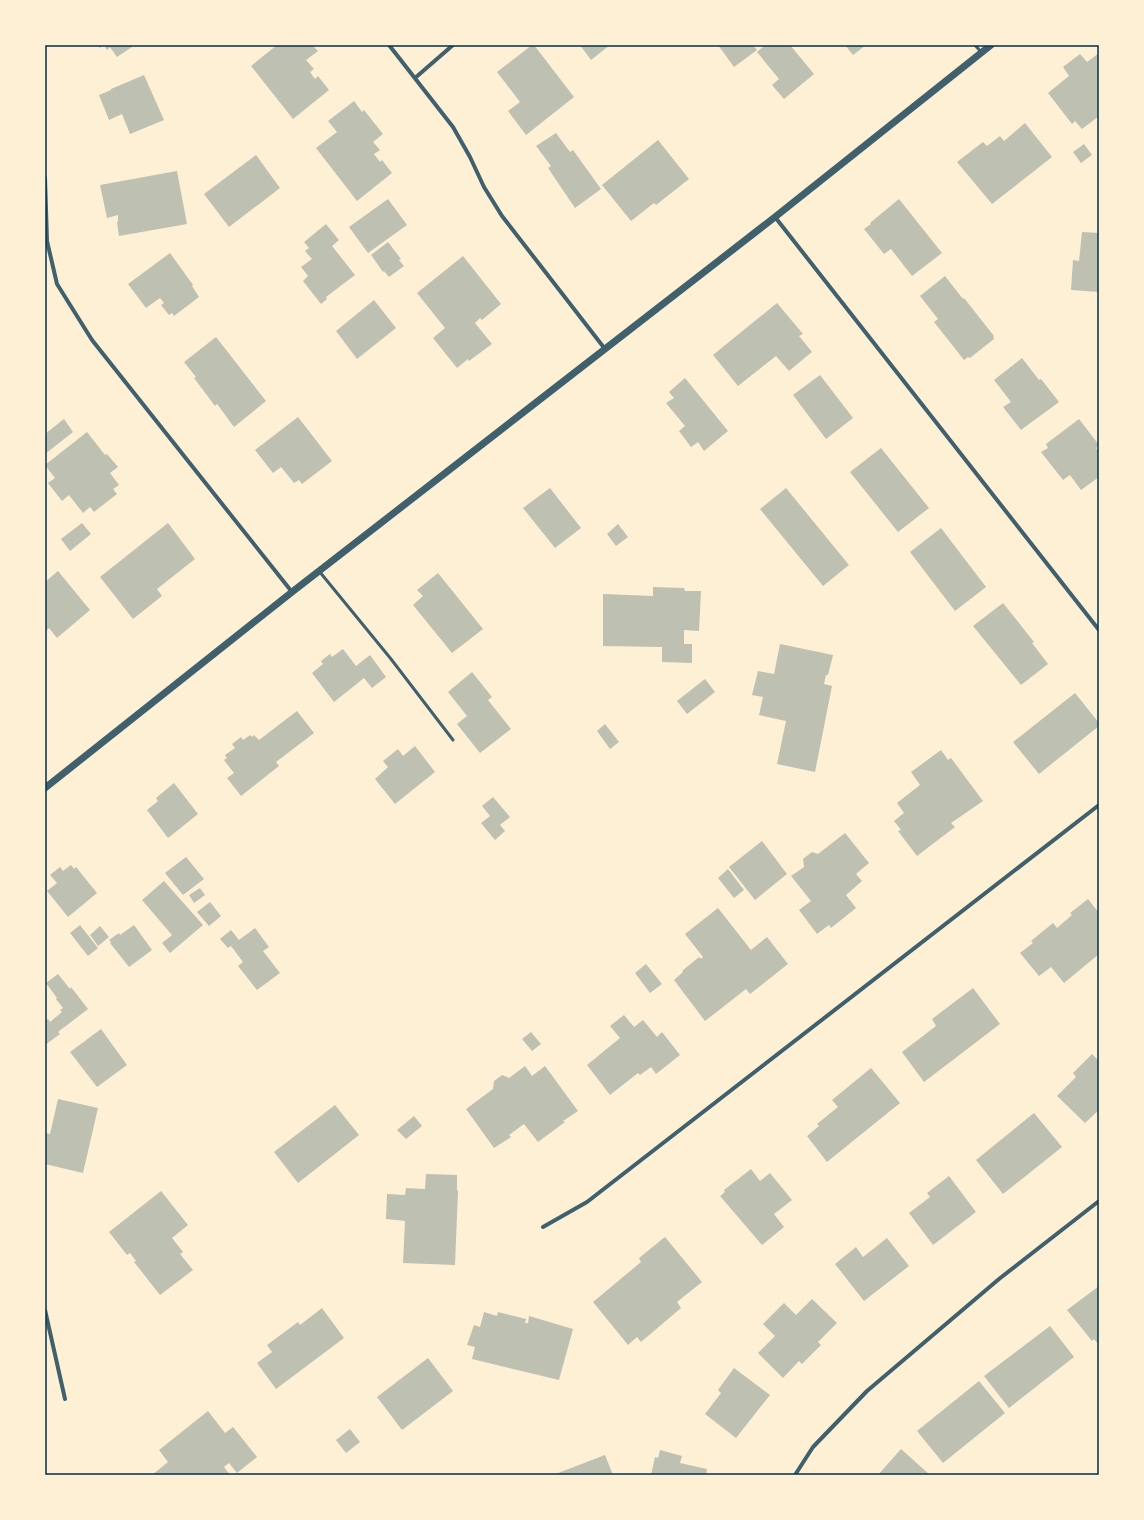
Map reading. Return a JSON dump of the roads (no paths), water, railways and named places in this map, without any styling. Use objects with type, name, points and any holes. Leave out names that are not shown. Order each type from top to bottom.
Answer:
[{"type":"street","points":[[389,45],[453,127],[470,156],[484,187],[502,216],[606,349]]},
{"type":"street","points":[[415,78],[453,45]]},
{"type":"street","points":[[45,788],[292,592],[775,217],[991,45]]},
{"type":"street","points":[[45,178],[47,241],[57,284],[92,340],[292,592]]},
{"type":"street","points":[[775,217],[1099,630]]},
{"type":"street","points":[[543,1228],[587,1202],[1099,805]]},
{"type":"street","points":[[795,1475],[813,1447],[867,1391],[999,1279],[1099,1201]]},
{"type":"street","points":[[45,1310],[65,1399]]},
{"type":"lane","points":[[975,45],[981,52]]},
{"type":"lane","points":[[319,571],[391,659],[453,740]]}]
